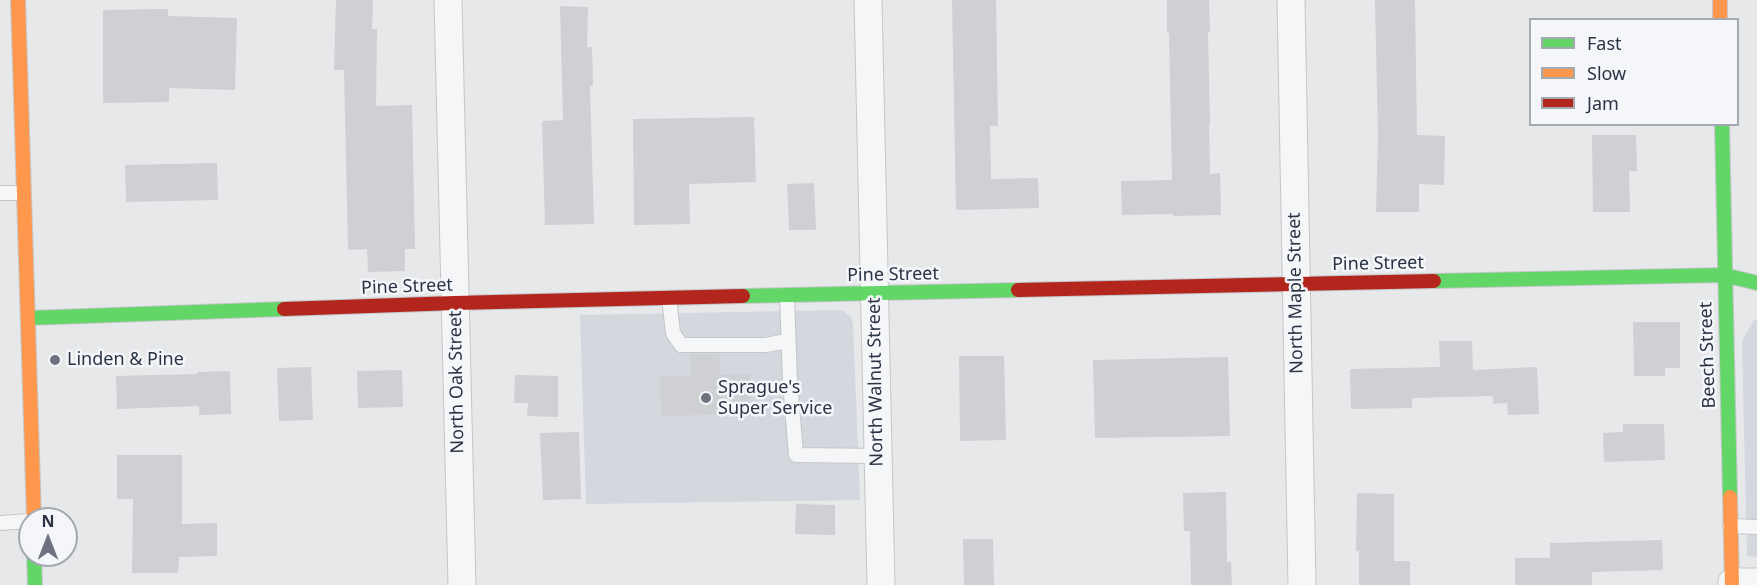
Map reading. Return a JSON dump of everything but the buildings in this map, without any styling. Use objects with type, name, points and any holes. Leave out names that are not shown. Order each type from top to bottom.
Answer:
[{"type":"street","points":[[18,0],[16,116],[24,193],[32,507]]},
{"type":"street","name":"North Oak Street","points":[[448,0],[462,585]]},
{"type":"street","name":"North Walnut Street","points":[[868,0],[881,585]]},
{"type":"street","name":"North Maple Street","points":[[1291,0],[1302,585]]},
{"type":"street","points":[[1720,0],[1720,18]]},
{"type":"street","name":"Beech Street","points":[[1722,126],[1730,526],[1740,583]]},
{"type":"street","name":"Pine Street","points":[[28,318],[455,303],[1724,275],[1757,282]]},
{"type":"street","points":[[34,567],[35,585]]},
{"type":"lane","points":[[0,193],[24,193]]},
{"type":"lane","points":[[787,295],[796,455],[878,456]]},
{"type":"lane","points":[[669,298],[673,333],[681,345],[766,345],[788,341]]},
{"type":"lane","points":[[0,523],[18,521]]},
{"type":"lane","points":[[1730,526],[1757,527]]},
{"type":"shaded area","points":[[842,310],[851,317],[853,324],[860,500],[586,504],[580,315]]},
{"type":"shaded area","points":[[1757,319],[1757,557],[1747,556],[1742,342],[1754,320]]},
{"type":"traffic: fast","points":[[1722,126],[1730,497]]},
{"type":"traffic: fast","points":[[1434,281],[1724,275],[1757,283]]},
{"type":"traffic: fast","points":[[743,296],[1018,290]]},
{"type":"traffic: fast","points":[[28,318],[284,309]]},
{"type":"traffic: fast","points":[[34,567],[35,585]]},
{"type":"traffic: slow","points":[[18,0],[34,507]]},
{"type":"traffic: slow","points":[[1720,0],[1720,18]]},
{"type":"traffic: slow","points":[[1730,497],[1732,585]]},
{"type":"traffic: jam","points":[[1018,290],[1434,281]]},
{"type":"traffic: jam","points":[[284,309],[743,296]]},
{"type":"place","name":"Linden & Pine","points":[[55,360]]},
{"type":"place","name":"Sprague's Super Service","points":[[706,398]]}]
